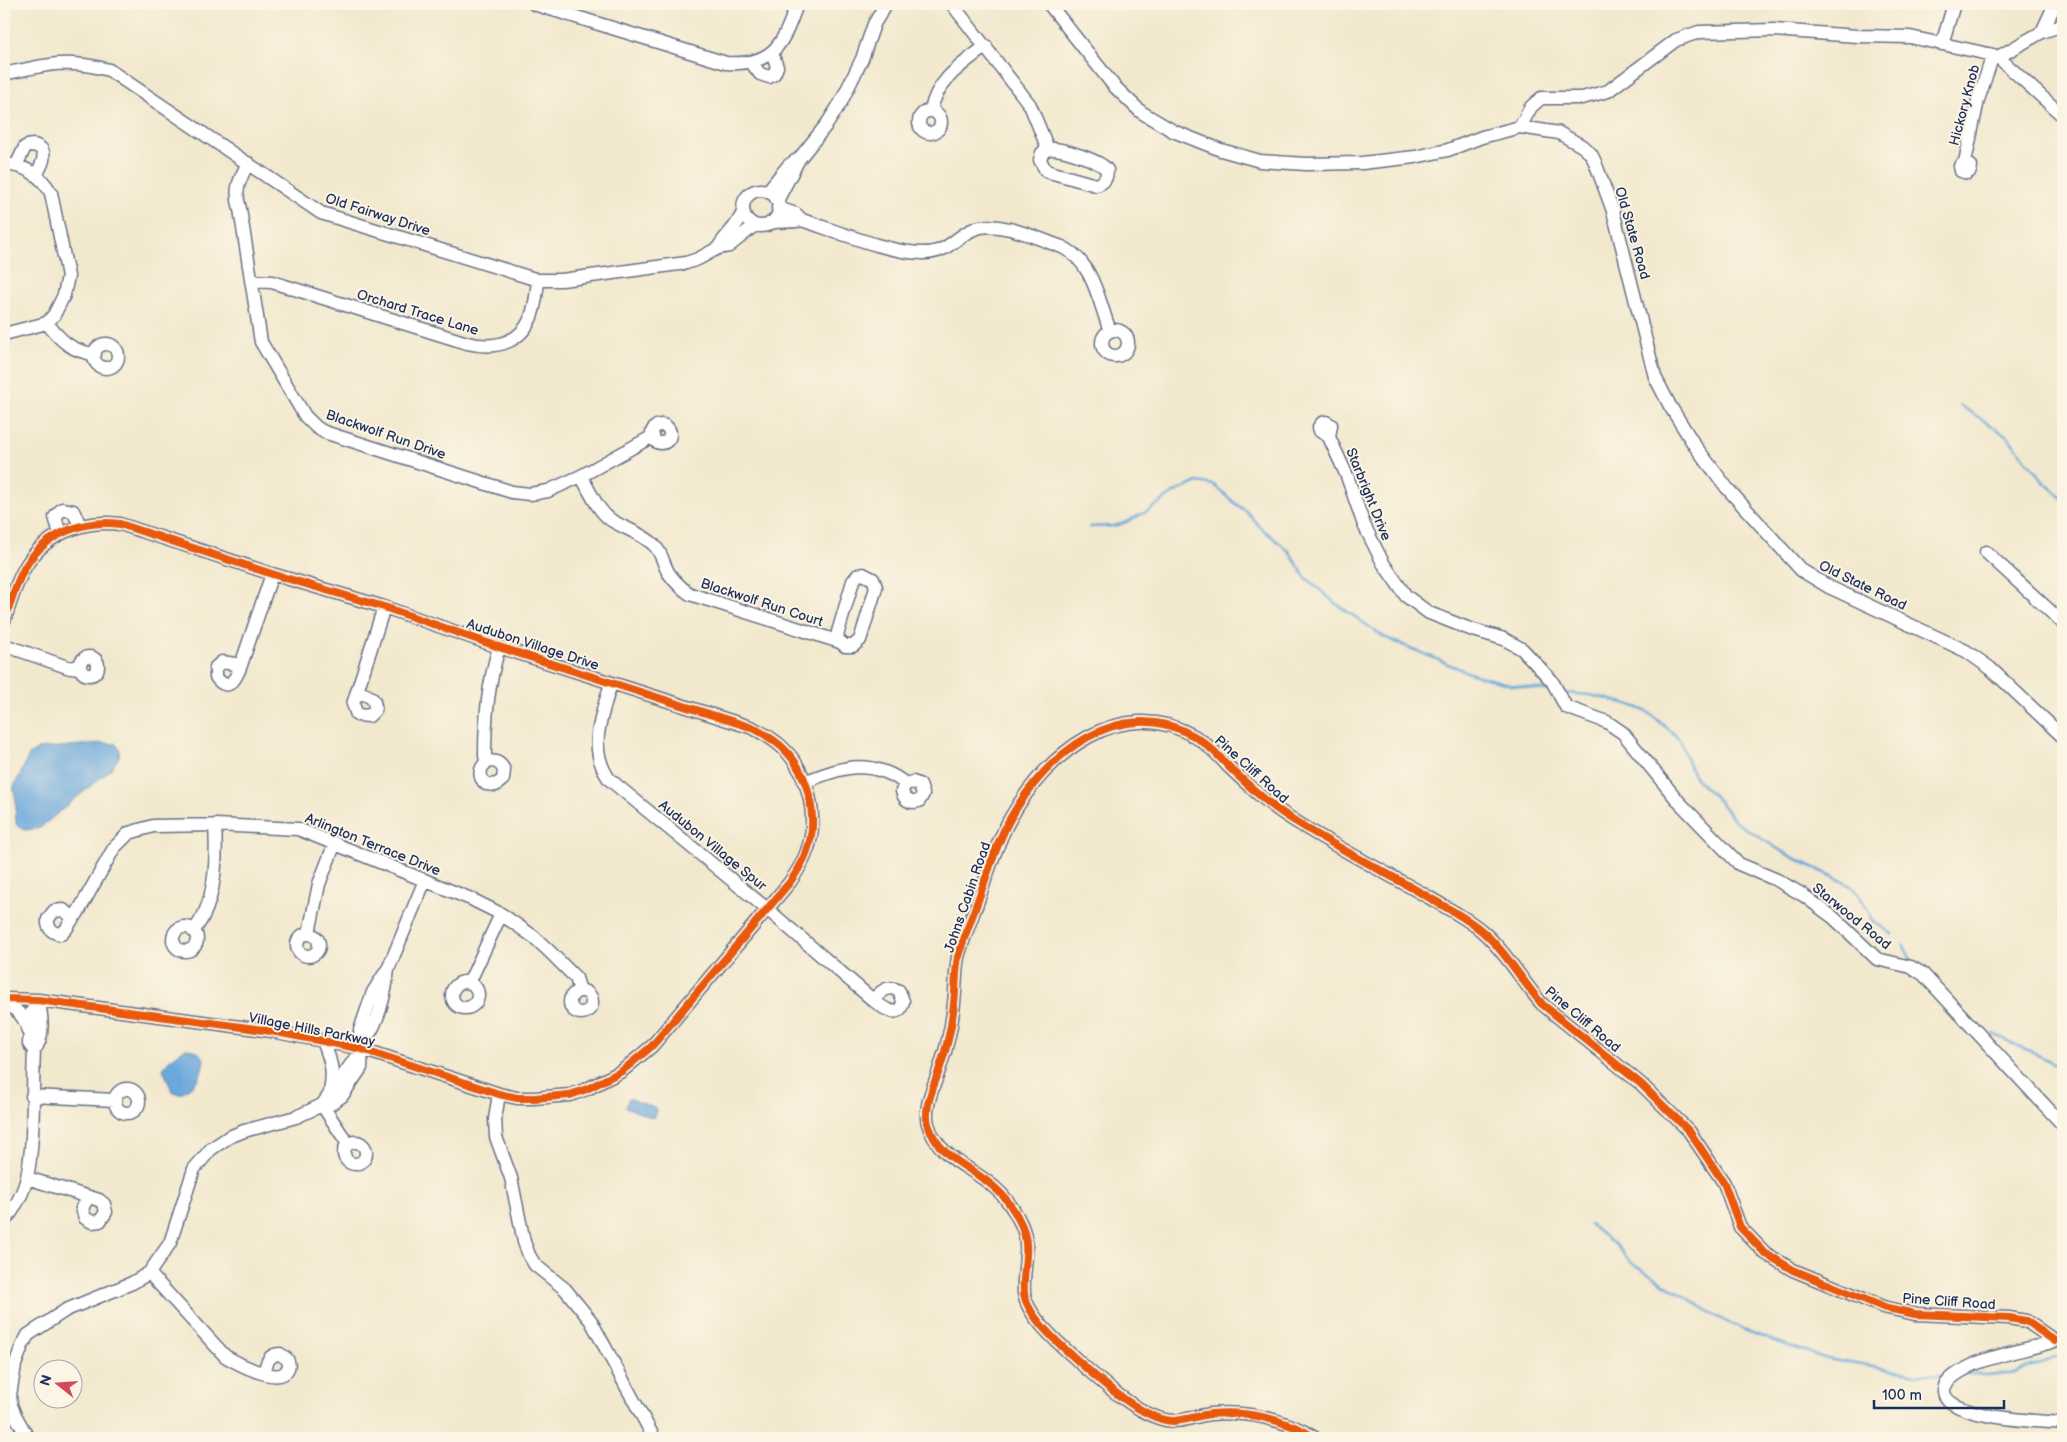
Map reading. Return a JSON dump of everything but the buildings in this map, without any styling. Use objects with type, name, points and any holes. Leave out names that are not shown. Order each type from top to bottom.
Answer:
[{"type":"street","points":[[534,4],[726,63],[751,62],[772,54],[781,43],[797,4]]},
{"type":"street","points":[[874,4],[874,24]]},
{"type":"street","points":[[770,223],[777,215],[778,204],[799,159],[827,124],[841,102],[862,59],[874,24],[886,4]]},
{"type":"street","points":[[952,4],[1030,105],[1048,148]]},
{"type":"street","name":"Old State Road","points":[[1050,4],[1114,86],[1140,112],[1172,131],[1260,161],[1306,164],[1362,163],[1415,157],[1448,150],[1482,137],[1520,127],[1558,133],[1571,138],[1591,154],[1613,211],[1655,377],[1670,406],[1695,446],[1733,495],[1801,570],[1829,588],[1966,651],[1990,668],[2063,737]]},
{"type":"street","points":[[1942,44],[1954,4]]},
{"type":"street","points":[[2042,32],[2055,4]]},
{"type":"street","points":[[1996,56],[2042,32],[2063,25]]},
{"type":"street","points":[[1520,127],[1531,107],[1541,98],[1582,98],[1608,91],[1676,40],[1699,32],[1774,30],[1857,36],[1910,37],[1996,56],[2063,116]]},
{"type":"street","points":[[931,111],[938,89],[950,74],[986,46]]},
{"type":"street","points":[[751,62],[760,74],[769,77],[774,74],[777,68],[772,54]]},
{"type":"street","name":"Hickory Knob","points":[[1965,162],[1978,100],[1996,56]]},
{"type":"street","name":"Old Fairway Drive","points":[[4,74],[47,64],[72,62],[109,70],[321,212],[538,280],[562,280],[686,263],[703,257],[718,248],[729,246],[755,225]]},
{"type":"street","points":[[4,334],[47,323],[60,306],[68,276],[54,200],[47,185],[36,175],[10,165],[25,147],[33,144],[42,149],[44,157],[36,175]]},
{"type":"street","points":[[1048,148],[1101,163],[1107,170],[1106,178],[1103,182],[1096,185],[1046,170],[1040,160],[1042,153],[1048,148]]},
{"type":"street","points":[[767,192],[788,166],[799,159]]},
{"type":"street","name":"Blackwolf Run Drive","points":[[248,163],[239,181],[236,196],[240,209],[261,342],[305,416],[316,427],[324,432],[512,492],[530,494],[540,493],[581,476],[653,436]]},
{"type":"street","points":[[802,220],[792,223],[784,220],[765,225],[755,225],[746,218],[743,212],[745,199],[749,194],[761,190],[767,192],[778,204],[796,214],[802,220],[910,252],[938,252],[949,247],[974,229],[986,226],[1000,226],[1062,247],[1070,251],[1086,268],[1110,331]]},
{"type":"street","name":"Old Fairway Drive","points":[[718,248],[723,240],[733,231],[743,212]]},
{"type":"street","name":"Orchard Trace Lane","points":[[251,281],[272,282],[485,347],[494,346],[512,339],[526,328],[534,310],[538,280]]},
{"type":"street","points":[[47,323],[69,346],[84,353],[94,354]]},
{"type":"street","name":"Starbright Drive","points":[[1329,433],[1367,532],[1383,563],[1406,596],[1429,613],[1470,629],[1504,639],[1522,649],[1552,681],[1566,707]]},
{"type":"street","name":"Blackwolf Run Court","points":[[581,476],[605,515],[650,541],[660,552],[668,572],[682,589],[690,594],[840,642],[849,647],[860,640],[876,587],[870,576],[858,575],[853,581],[838,632],[837,639],[840,642]]},
{"type":"street","points":[[60,534],[55,517],[62,509],[73,511],[80,525]]},
{"type":"street","name":"Audubon Village Drive","points":[[4,621],[28,563],[36,553],[60,534],[80,525],[94,522],[120,524],[272,574],[384,607],[499,647],[758,731],[785,750],[794,762],[804,782],[810,801],[812,817],[808,849],[794,876],[674,1019]]},
{"type":"street","points":[[1986,552],[2063,623]]},
{"type":"street","points":[[239,671],[272,574]]},
{"type":"street","points":[[355,698],[384,607]]},
{"type":"street","points":[[4,644],[70,668],[80,666]]},
{"type":"street","points":[[487,762],[484,756],[486,706],[490,678],[499,647]]},
{"type":"street","name":"Audubon Village Spur","points":[[611,683],[597,741],[597,750],[604,771],[617,786],[767,909],[873,1000]]},
{"type":"street","name":"Starwood Road","points":[[1566,707],[1607,722],[1623,732],[1678,802],[1739,864],[1777,880],[1803,895],[1834,918],[1877,959],[1911,967],[1923,974],[2063,1125]]},
{"type":"street","name":"Pine Cliff Road","points":[[1033,783],[1055,760],[1079,742],[1104,729],[1122,723],[1145,721],[1185,731],[1215,752],[1274,809],[1335,846],[1398,879],[1466,919],[1485,934],[1518,971],[1528,988],[1542,1004],[1641,1084],[1689,1131],[1724,1183],[1740,1226],[1765,1254],[1794,1270],[1883,1307],[1915,1314],[2009,1318],[2026,1321],[2059,1339]]},
{"type":"street","points":[[804,782],[840,768],[862,766],[875,768],[896,776],[905,784]]},
{"type":"street","name":"Johns Cabin Road","points":[[1033,783],[1009,820],[998,843],[958,959],[954,1005],[948,1041],[929,1103],[927,1121],[938,1146],[945,1154],[995,1187],[1014,1210],[1027,1238],[1024,1295],[1030,1311],[1082,1365],[1129,1402],[1152,1417],[1174,1421],[1208,1414],[1241,1413],[1279,1422],[1306,1432],[1315,1438]]},
{"type":"street","name":"Arlington Terrace Drive","points":[[73,917],[77,914],[114,848],[129,833],[153,826],[298,829],[471,899],[501,914],[534,937],[549,951],[576,978],[580,991]]},
{"type":"street","points":[[193,931],[200,923],[205,912],[212,885],[217,857],[215,826]]},
{"type":"street","points":[[309,933],[319,884],[334,843]]},
{"type":"street","points":[[28,1438],[20,1426],[7,1396],[15,1365],[28,1335],[37,1327],[66,1310],[132,1283],[148,1274],[170,1243],[194,1169],[211,1149],[229,1137],[296,1117],[322,1105],[332,1104],[342,1096],[357,1077],[362,1064],[360,1030],[373,992],[389,967],[425,880]]},
{"type":"street","points":[[469,983],[501,914]]},
{"type":"street","points":[[4,1000],[19,1012],[26,1021],[32,1044]]},
{"type":"street","name":"Village Hills Parkway","points":[[4,1000],[38,1000],[271,1031],[362,1046],[499,1094],[517,1098],[570,1095],[587,1089],[622,1071],[636,1060],[652,1046],[674,1019]]},
{"type":"street","points":[[4,1222],[20,1196],[27,1178],[32,1096],[31,1013],[38,1000]]},
{"type":"street","points":[[323,1041],[331,1061],[333,1073],[330,1092]]},
{"type":"street","points":[[322,1105],[362,1046]]},
{"type":"street","points":[[499,1094],[495,1119],[496,1137],[511,1178],[524,1242],[529,1255],[535,1265],[565,1289],[591,1321],[654,1438]]},
{"type":"street","points":[[32,1096],[115,1100]]},
{"type":"street","points":[[322,1105],[348,1144]]},
{"type":"street","points":[[27,1178],[91,1199]]},
{"type":"street","points":[[148,1274],[220,1351],[239,1364],[264,1373],[277,1376],[285,1374],[289,1367],[287,1358],[280,1354],[275,1354],[268,1358],[264,1373]]},
{"type":"street","points":[[2059,1339],[1977,1363],[1956,1375],[1944,1387],[1944,1393],[1945,1398],[1949,1402],[1974,1412],[2000,1418],[2063,1423]]},
{"type":"water","points":[[102,743],[116,744],[120,750],[119,757],[110,770],[40,828],[25,830],[17,826],[16,798],[13,789],[29,755],[38,749]]},
{"type":"water","points":[[186,1048],[197,1051],[204,1058],[198,1080],[180,1094],[172,1091],[163,1069],[169,1060]]},
{"type":"water","points":[[629,1098],[657,1109],[653,1118],[625,1107]]},
{"type":"waterway","points":[[1960,405],[2007,436],[2043,481],[2063,499]]},
{"type":"waterway","points":[[1090,527],[1115,526],[1126,522],[1148,511],[1175,492],[1198,482],[1214,485],[1246,511],[1259,526],[1289,551],[1305,577],[1335,603],[1384,637],[1472,674],[1512,685],[1551,691]]},
{"type":"waterway","points":[[1565,693],[1590,695],[1628,704],[1648,712],[1681,742],[1690,768],[1698,781],[1719,801],[1737,823],[1786,854],[1852,887],[1861,898],[1874,922],[1892,934]]},
{"type":"waterway","points":[[1903,944],[1912,962]]},
{"type":"waterway","points":[[1993,1034],[2048,1060],[2063,1072]]},
{"type":"waterway","points":[[1590,1224],[1613,1242],[1631,1262],[1721,1319],[1743,1330],[1827,1359],[1914,1374],[1946,1375]]},
{"type":"waterway","points":[[1964,1375],[2016,1372],[2063,1355]]},
{"type":"cycle path","points":[[4,621],[23,571],[35,553],[45,544],[56,536],[80,526],[107,523],[120,524],[272,574],[384,607],[499,647],[753,728],[778,743],[793,760],[806,784],[812,811],[810,838],[805,855],[790,882],[652,1046],[622,1071],[587,1089],[570,1095],[517,1098],[499,1094],[362,1049],[271,1031],[38,1000],[4,999]]},
{"type":"cycle path","points":[[1315,1438],[1304,1431],[1279,1421],[1252,1415],[1224,1413],[1178,1421],[1161,1419],[1148,1414],[1108,1387],[1053,1338],[1037,1320],[1026,1302],[1024,1293],[1026,1241],[1019,1219],[1009,1204],[994,1187],[947,1153],[933,1136],[928,1124],[927,1110],[946,1049],[951,1026],[958,957],[1005,829],[1025,795],[1043,773],[1064,753],[1087,737],[1112,727],[1139,722],[1166,725],[1194,736],[1213,750],[1260,796],[1277,809],[1328,841],[1413,888],[1477,927],[1499,948],[1542,1004],[1641,1084],[1689,1131],[1724,1183],[1740,1227],[1765,1253],[1793,1270],[1883,1307],[1915,1314],[2009,1318],[2026,1321],[2055,1341]]}]
